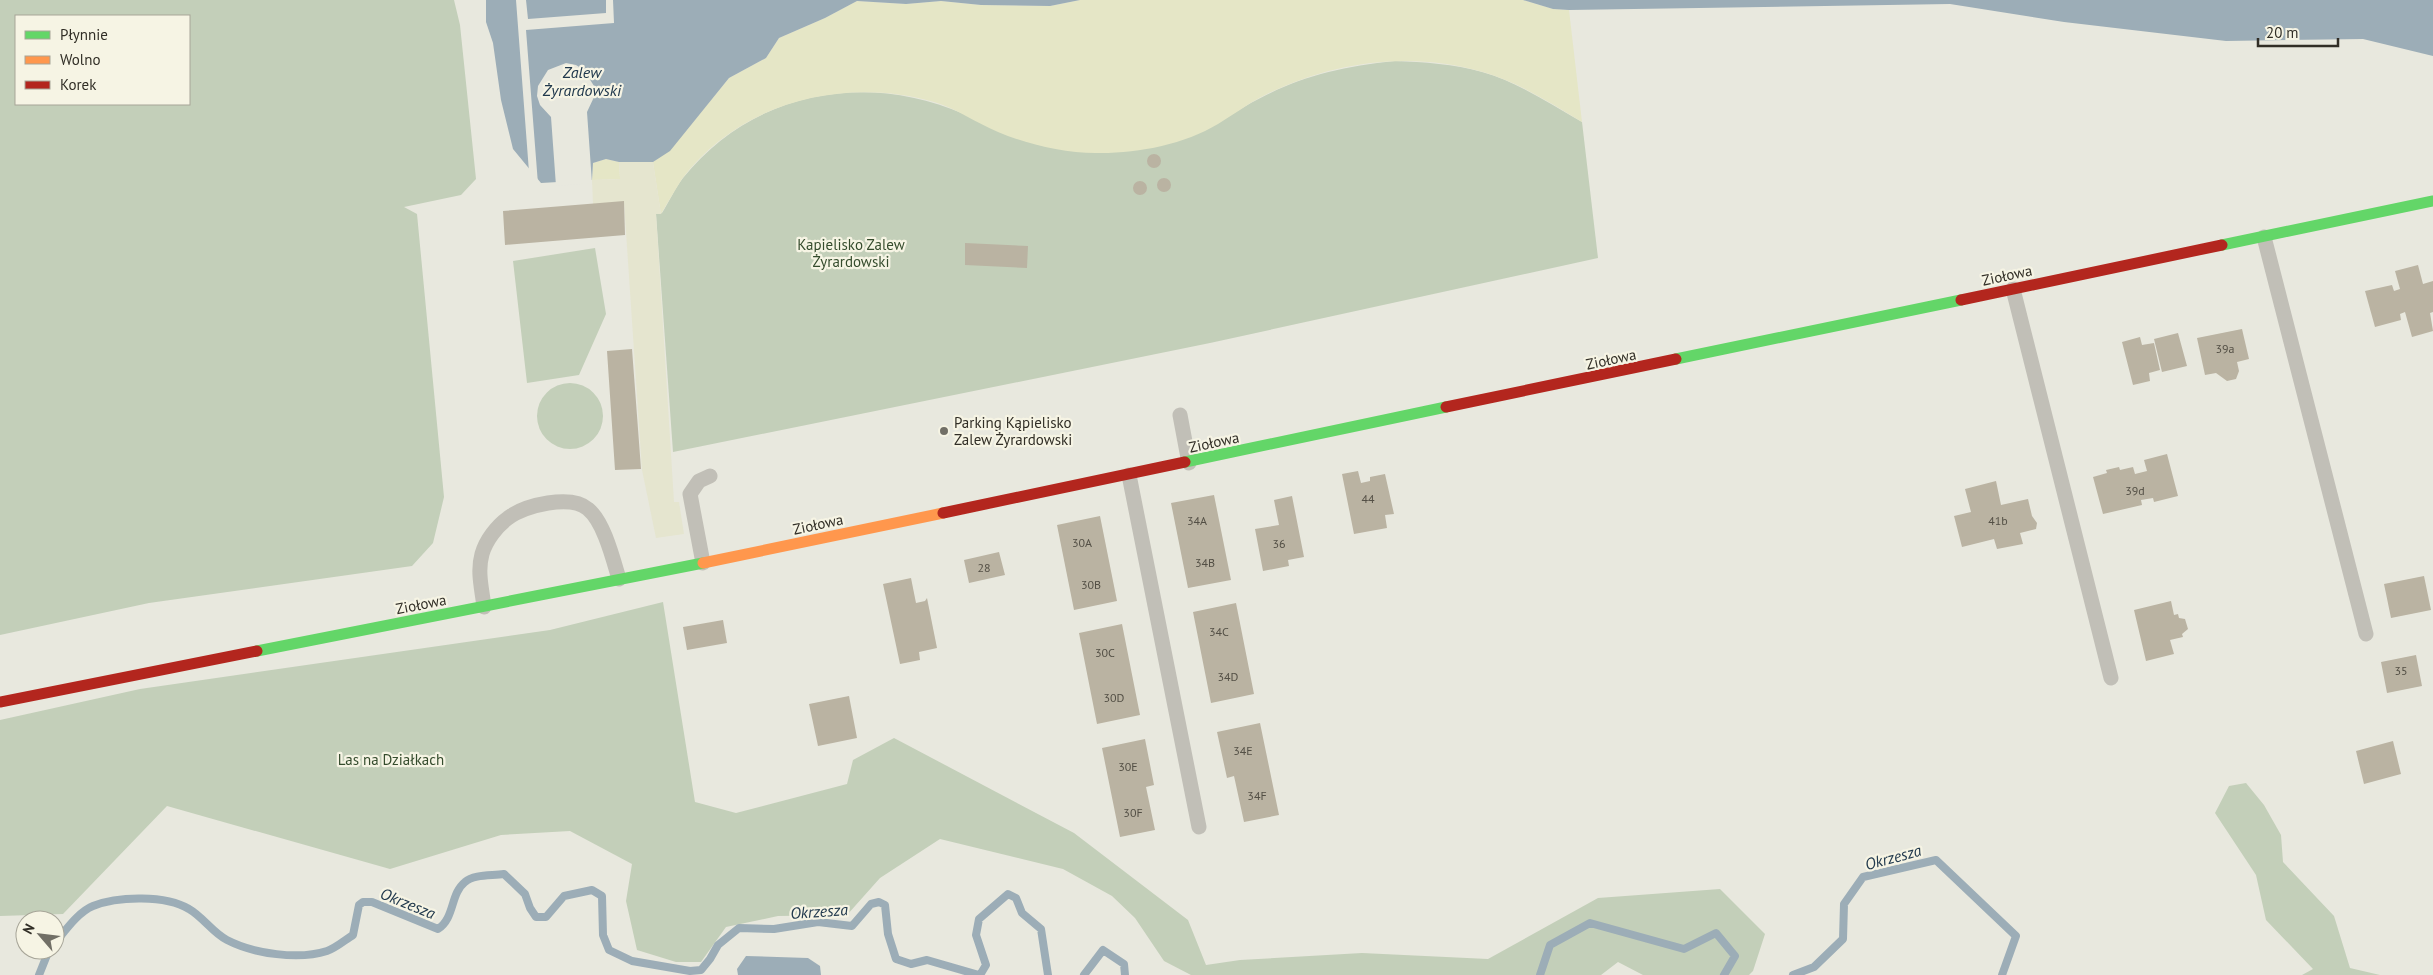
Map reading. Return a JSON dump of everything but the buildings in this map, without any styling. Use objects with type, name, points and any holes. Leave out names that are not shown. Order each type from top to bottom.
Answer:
[{"type":"street","name":"Ziołowa","points":[[0,702],[704,563],[1189,463],[2433,201]]},
{"type":"lane","points":[[2264,237],[2366,634]]},
{"type":"lane","points":[[2013,289],[2111,678]]},
{"type":"lane","points":[[1180,415],[1189,463]]},
{"type":"lane","points":[[1128,475],[1199,827]]},
{"type":"lane","points":[[704,563],[690,494],[699,481],[710,476]]},
{"type":"lane","points":[[484,607],[479,571],[482,553],[487,541],[498,526],[510,516],[562,501],[576,503],[588,509],[598,522],[619,579]]},
{"type":"green space","points":[[0,0],[454,0],[460,25],[476,179],[461,195],[404,207],[417,214],[444,497],[433,543],[412,566],[149,603],[0,635]]},
{"type":"green space","name":"Kapielisko Zalew Żyrardowski","points":[[1395,61],[1450,65],[1495,76],[1534,94],[1582,122],[1598,258],[1210,343],[673,452],[656,214],[662,213],[683,178],[711,149],[743,125],[777,108],[813,97],[850,92],[888,94],[926,101],[964,114],[1217,124],[1260,98],[1302,80],[1346,68]]},
{"type":"green space","points":[[595,248],[606,314],[579,375],[527,383],[513,261]]},
{"type":"green space","points":[[564,383],[576,383],[588,388],[598,398],[603,410],[601,429],[588,444],[576,449],[564,449],[552,444],[542,434],[537,422],[537,410],[542,398],[552,388]]},
{"type":"green space","name":"Las na Działkach","points":[[663,602],[695,802],[736,813],[847,784],[853,760],[894,738],[1074,833],[1188,920],[1206,965],[1240,960],[1362,953],[1488,959],[1598,898],[1720,889],[1765,934],[1753,971],[1749,975],[1643,975],[1618,962],[1601,975],[1191,975],[1164,961],[1135,918],[1112,896],[1063,869],[940,839],[880,878],[847,915],[778,916],[726,927],[701,962],[676,962],[637,950],[626,901],[632,864],[570,831],[501,835],[390,869],[167,806],[65,912],[65,910],[15,910],[15,916],[0,916],[0,720],[140,689],[550,630]]},
{"type":"green space","points":[[2246,783],[2264,805],[2281,835],[2283,862],[2334,916],[2350,968],[2380,975],[2302,975],[2313,969],[2266,920],[2256,875],[2215,813],[2229,786]]},
{"type":"sand","points":[[1080,0],[1523,0],[1553,9],[1569,10],[1582,122],[1509,81],[1455,65],[1427,62],[1398,61],[1370,63],[1314,75],[1261,97],[1218,124],[1191,137],[1162,146],[1116,153],[1075,152],[1035,145],[998,132],[934,102],[900,95],[865,92],[830,95],[796,102],[763,114],[733,131],[706,153],[682,179],[661,214],[653,162],[670,150],[729,78],[766,58],[779,38],[825,18],[857,1],[906,4],[941,1],[981,5],[1050,6]]},
{"type":"sand","points":[[606,159],[619,162],[620,179],[592,180],[593,163]]},
{"type":"shaded area","points":[[619,162],[653,162],[661,214],[656,214],[674,502],[679,502],[684,534],[656,538],[642,470],[624,202],[593,204],[592,180],[620,179]]},
{"type":"water","name":"Zalew Żyrardowski","points":[[486,0],[1080,0],[1050,6],[981,5],[941,1],[906,4],[857,1],[825,18],[779,38],[766,58],[729,78],[670,151],[653,162],[619,162],[606,159],[593,163],[592,180],[541,183],[513,149],[501,100],[493,43],[486,22]]},
{"type":"water","points":[[1523,0],[2433,0],[2433,56],[2363,39],[2226,41],[2064,22],[1950,4],[1569,10],[1553,9]]},
{"type":"water","points":[[746,956],[808,958],[820,966],[821,975],[738,975],[737,969]]},
{"type":"pier","points":[[516,0],[526,0],[528,19],[606,13],[606,0],[613,0],[614,23],[526,30],[538,184],[529,172]]},
{"type":"pier","points":[[566,63],[576,65],[584,70],[594,86],[595,95],[587,112],[592,183],[556,186],[551,117],[540,105],[537,96],[538,86],[548,70]]},
{"type":"waterway","name":"Okrzesza","points":[[1793,975],[1814,967],[1843,939],[1844,904],[1863,877],[1936,860],[2016,936],[2002,975]]},
{"type":"waterway","name":"Okrzesza","points":[[65,931],[82,913],[93,906],[115,900],[155,899],[179,904],[189,909],[222,937],[238,945],[277,954],[316,954],[330,950],[353,935],[359,905],[363,902],[372,902],[438,929],[447,919],[457,893],[465,882],[478,876],[504,874],[525,894],[530,908],[536,917],[546,917],[564,896],[592,890],[602,896],[603,935],[609,950],[632,961],[690,971],[701,970],[718,945],[739,928],[774,929],[818,922],[852,926],[871,904],[879,902],[885,905],[888,934],[896,959],[911,964],[927,960],[979,975]]},
{"type":"waterway","name":"Okrzesza","points":[[980,975],[986,965],[976,935],[979,919],[1008,894],[1016,898],[1022,913],[1041,929],[1048,975]]},
{"type":"waterway","name":"Okrzesza","points":[[1540,975],[1550,945],[1590,923],[1684,949],[1716,933],[1735,956],[1724,975]]},
{"type":"waterway","name":"Okrzesza","points":[[1084,975],[1103,950],[1124,964],[1125,975]]},
{"type":"waterway","name":"Okrzesza","points":[[39,975],[45,960]]},
{"type":"traffic: fast","points":[[2222,245],[2433,201]]},
{"type":"traffic: fast","points":[[1676,359],[1961,300]]},
{"type":"traffic: fast","points":[[1185,462],[1446,407]]},
{"type":"traffic: fast","points":[[257,651],[703,563]]},
{"type":"traffic: slow","points":[[703,563],[943,513]]},
{"type":"traffic: jam","points":[[1961,300],[2222,245]]},
{"type":"traffic: jam","points":[[1446,407],[1676,359]]},
{"type":"traffic: jam","points":[[943,513],[1185,462]]},
{"type":"traffic: jam","points":[[0,702],[257,651]]},
{"type":"place","name":"Parking Kąpielisko Zalew Żyrardowski","points":[[944,431]]}]
